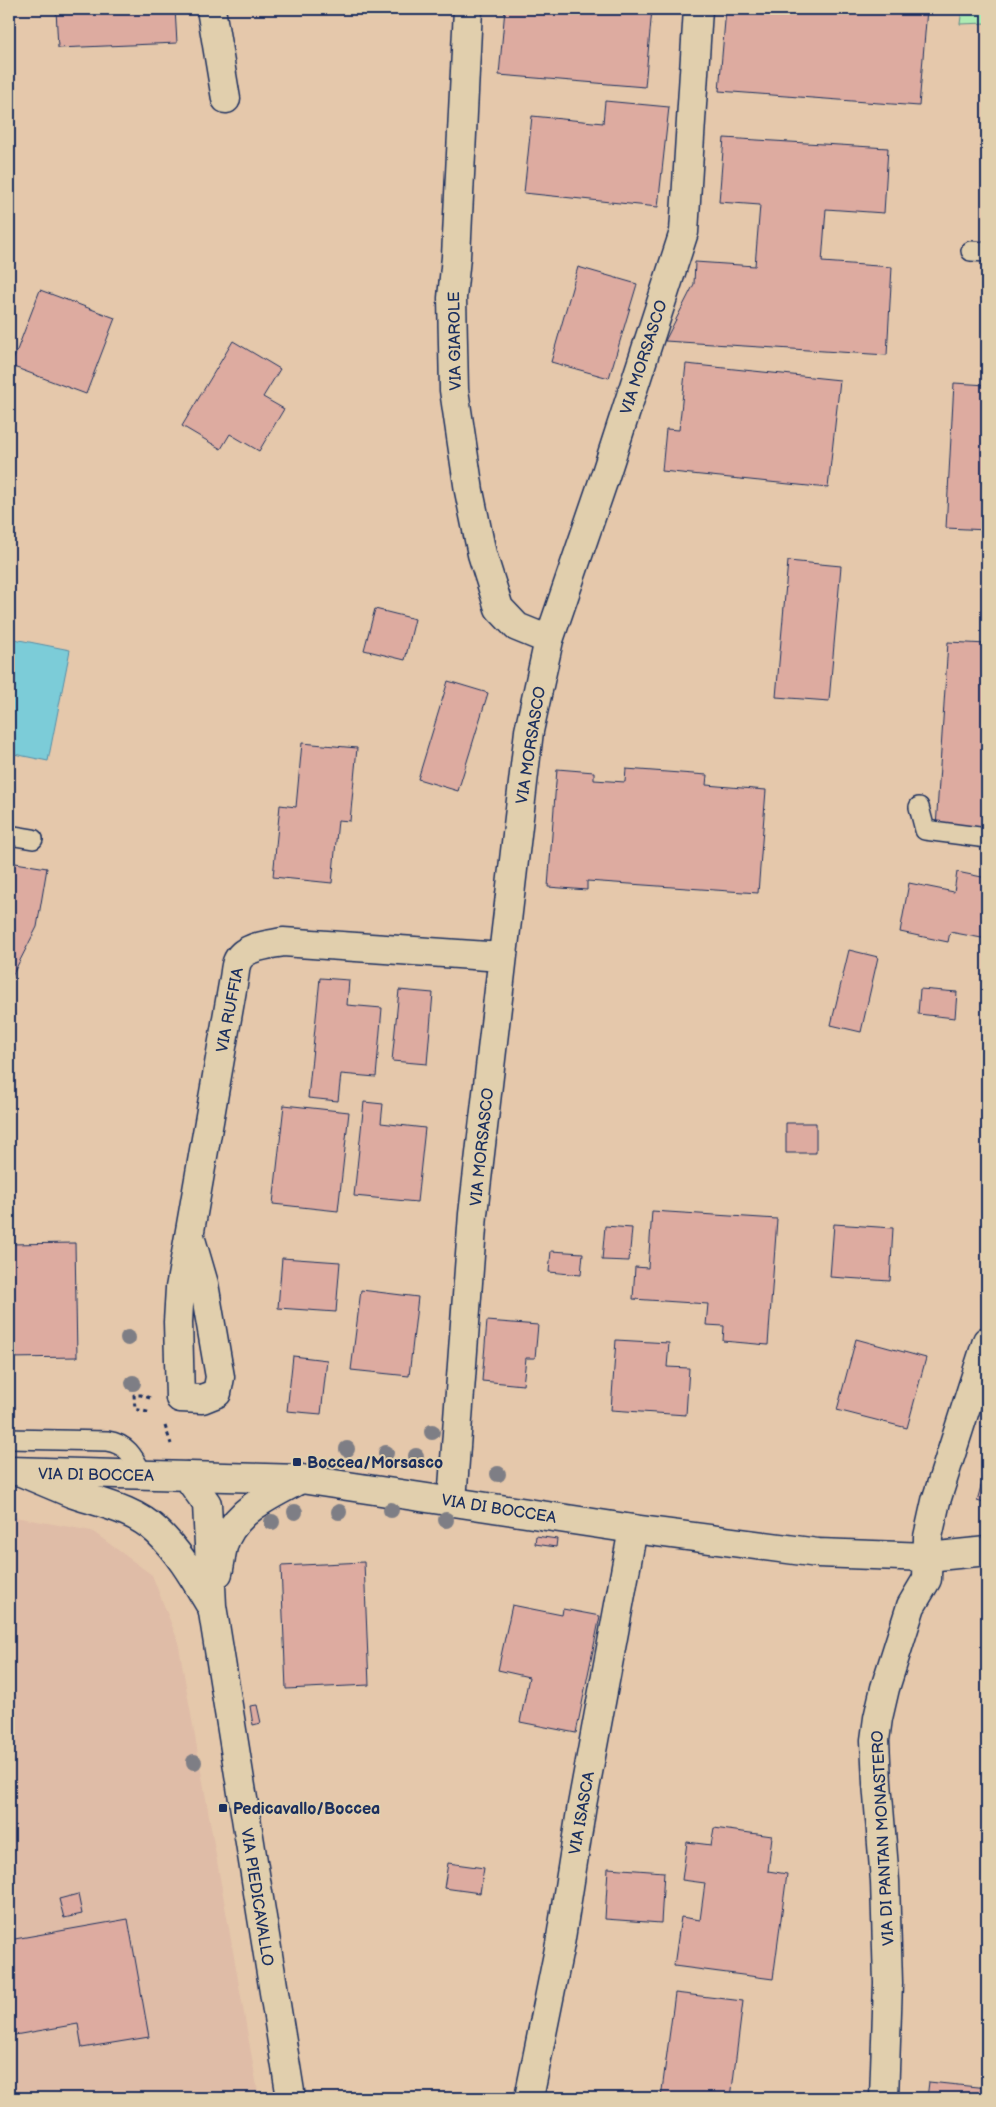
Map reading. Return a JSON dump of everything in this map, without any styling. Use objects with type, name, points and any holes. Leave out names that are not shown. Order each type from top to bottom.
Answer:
[{"type":"street","points":[[211,9],[226,99]]},
{"type":"street","name":"VIA GIAROLE","points":[[468,9],[456,257],[452,298],[454,390],[469,491],[482,554],[498,608],[516,627],[549,640]]},
{"type":"street","name":"VIA MORSASCO","points":[[452,1501],[473,1214],[529,731],[549,640],[604,479],[684,232],[698,9]]},
{"type":"street","name":"VIA RUFFIA","points":[[190,1236],[204,1284],[220,1377],[217,1393],[202,1400],[180,1398],[178,1322],[180,1288],[237,961],[244,953],[255,948],[283,942],[502,957]]},
{"type":"street","name":"VIA DI PANTAN MONASTERO","points":[[884,2098],[889,2012],[885,1882],[875,1740],[885,1688],[896,1651],[911,1606],[927,1579],[928,1537],[936,1501],[987,1341]]},
{"type":"street","points":[[15,1472],[118,1508],[157,1530],[188,1568],[212,1606]]},
{"type":"street","name":"VIA DI BOCCEA","points":[[15,1472],[301,1479],[633,1529],[818,1553],[928,1556],[987,1551]]},
{"type":"street","points":[[187,1476],[208,1504],[212,1606]]},
{"type":"street","points":[[212,1606],[225,1540],[233,1527],[258,1503],[301,1479]]},
{"type":"street","name":"VIA ISASCA","points":[[529,2098],[560,1944],[582,1805],[633,1529]]},
{"type":"street","name":"VIA PIEDICAVALLO","points":[[212,1606],[291,2098]]},
{"type":"lane","points":[[919,807],[925,830],[987,838]]},
{"type":"lane","points":[[9,834],[33,840]]},
{"type":"lane","points":[[9,1439],[107,1441],[119,1444],[128,1449],[143,1475]]},
{"type":"shaded area","points":[[9,1516],[92,1531],[152,1575],[178,1641],[259,2098],[9,2098]]},
{"type":"green space","points":[[962,9],[987,9],[987,23],[960,24]]},
{"type":"water","points":[[9,638],[70,650],[48,761],[9,753]]},
{"type":"building","points":[[56,9],[175,9],[177,43],[58,48]]},
{"type":"building","points":[[505,9],[652,9],[645,87],[499,75]]},
{"type":"building","points":[[726,9],[927,9],[919,106],[719,91]]},
{"type":"building","points":[[605,101],[669,107],[658,207],[524,193],[532,116],[603,123]]},
{"type":"building","points":[[724,138],[888,148],[884,213],[826,209],[822,262],[892,267],[887,355],[665,341],[694,284],[695,262],[755,266],[760,205],[719,202]]},
{"type":"building","points":[[578,267],[637,284],[609,378],[551,362]]},
{"type":"building","points":[[40,290],[115,318],[86,394],[11,366]]},
{"type":"building","points":[[233,341],[280,369],[263,397],[284,409],[259,451],[230,434],[221,449],[182,426]]},
{"type":"building","points":[[686,364],[840,380],[828,488],[662,471],[666,429],[679,430]]},
{"type":"building","points":[[954,383],[987,385],[987,530],[946,528]]},
{"type":"building","points":[[788,561],[841,566],[829,701],[776,697]]},
{"type":"building","points":[[375,609],[415,619],[405,660],[364,650]]},
{"type":"building","points":[[948,642],[987,644],[987,832],[936,828]]},
{"type":"building","points":[[448,681],[488,693],[458,791],[418,779]]},
{"type":"building","points":[[302,743],[357,748],[350,821],[338,820],[332,883],[273,877],[280,805],[296,807]]},
{"type":"building","points":[[557,769],[594,772],[594,780],[625,782],[626,769],[707,775],[706,785],[766,790],[758,893],[587,881],[587,890],[548,887]]},
{"type":"building","points":[[9,862],[47,868],[37,927],[9,982]]},
{"type":"building","points":[[957,872],[987,878],[987,939],[950,932],[948,942],[900,932],[909,883],[954,892]]},
{"type":"building","points":[[849,950],[878,957],[861,1032],[831,1025]]},
{"type":"building","points":[[320,978],[349,980],[347,1005],[382,1008],[376,1077],[341,1074],[338,1101],[308,1098]]},
{"type":"building","points":[[920,989],[957,992],[955,1018],[918,1014]]},
{"type":"building","points":[[399,990],[433,993],[427,1064],[392,1061]]},
{"type":"building","points":[[987,1010],[987,1051],[980,1050]]},
{"type":"building","points":[[364,1102],[383,1104],[381,1123],[425,1128],[417,1202],[354,1196]]},
{"type":"building","points":[[284,1105],[349,1112],[338,1211],[273,1204]]},
{"type":"building","points":[[786,1123],[816,1123],[816,1153],[786,1153]]},
{"type":"building","points":[[652,1211],[777,1219],[768,1345],[723,1341],[724,1326],[706,1325],[708,1304],[633,1299],[635,1267],[648,1268]]},
{"type":"building","points":[[834,1224],[893,1228],[890,1281],[830,1277]]},
{"type":"building","points":[[605,1226],[632,1228],[629,1261],[602,1260]]},
{"type":"building","points":[[75,1243],[77,1357],[9,1358],[9,1244]]},
{"type":"building","points":[[551,1251],[583,1253],[581,1275],[549,1272]]},
{"type":"building","points":[[282,1258],[340,1262],[336,1312],[278,1308]]},
{"type":"building","points":[[361,1290],[418,1297],[409,1376],[351,1370]]},
{"type":"building","points":[[487,1321],[538,1325],[535,1358],[526,1358],[523,1385],[482,1381]]},
{"type":"building","points":[[856,1339],[926,1358],[907,1428],[837,1410]]},
{"type":"building","points":[[616,1340],[669,1343],[667,1367],[689,1368],[686,1415],[611,1410]]},
{"type":"building","points":[[293,1356],[327,1360],[321,1414],[287,1411]]},
{"type":"building","points":[[987,1464],[987,1504],[977,1501]]},
{"type":"building","points":[[536,1536],[557,1539],[556,1547],[535,1544]]},
{"type":"building","points":[[364,1562],[369,1685],[286,1689],[281,1566]]},
{"type":"building","points":[[512,1605],[562,1615],[563,1609],[600,1616],[576,1733],[520,1722],[529,1677],[498,1670]]},
{"type":"building","points":[[257,1705],[261,1723],[253,1725],[250,1706]]},
{"type":"building","points":[[714,1828],[772,1836],[768,1871],[787,1874],[773,1979],[674,1966],[681,1917],[700,1920],[705,1883],[682,1880],[687,1842],[711,1845]]},
{"type":"building","points":[[448,1863],[484,1868],[480,1893],[444,1888]]},
{"type":"building","points":[[608,1868],[664,1872],[661,1923],[605,1919]]},
{"type":"building","points":[[78,1894],[82,1914],[64,1918],[59,1899]]},
{"type":"building","points":[[128,1919],[149,2037],[82,2048],[78,2024],[9,2036],[9,1940]]},
{"type":"building","points":[[675,1993],[743,2001],[731,2098],[661,2098]]},
{"type":"building","points":[[929,2082],[987,2088],[987,2098],[927,2098]]},
{"type":"place","name":"Boccea/Morsasco","points":[[297,1462]]},
{"type":"place","name":"Pedicavallo/Boccea","points":[[223,1808]]}]
